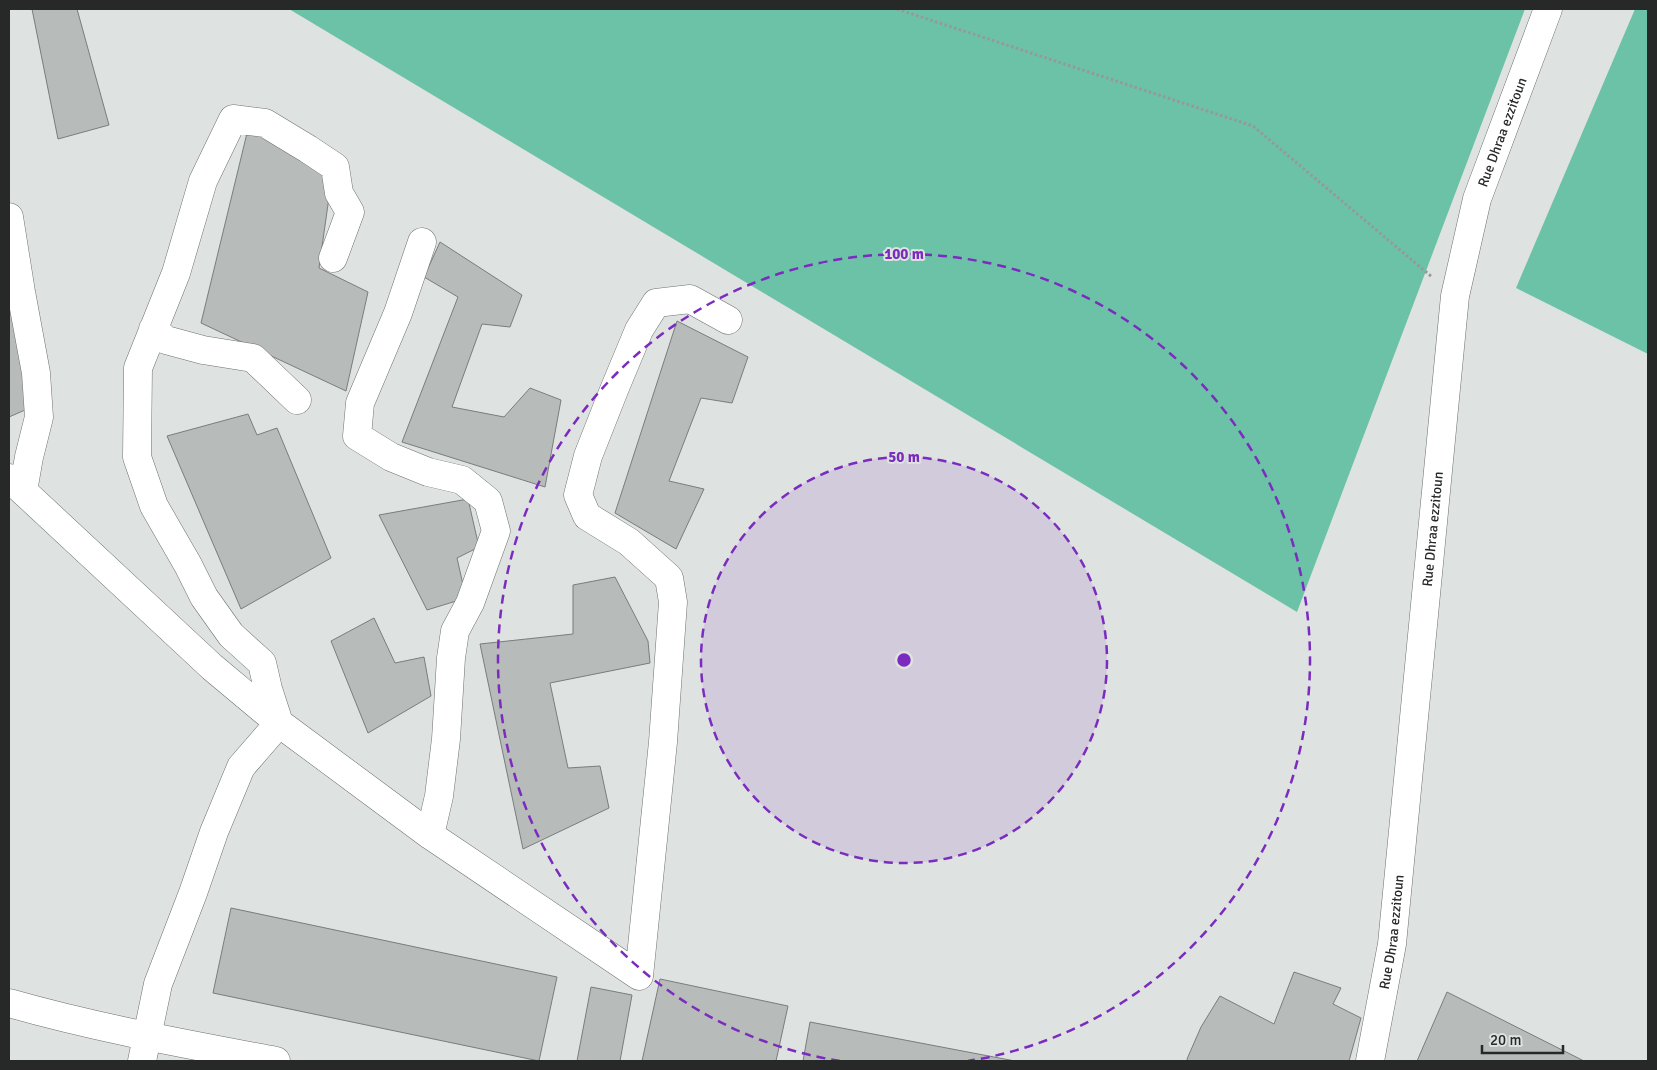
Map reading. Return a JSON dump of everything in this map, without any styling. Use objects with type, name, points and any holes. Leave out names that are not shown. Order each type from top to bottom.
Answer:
[{"type":"street","name":"Rue Dhraa ezzitoun","points":[[1370,1061],[1392,944],[1455,296],[1477,200],[1548,9]]},
{"type":"street","points":[[279,723],[262,663],[231,635],[204,597],[154,506],[137,456],[138,368],[176,273],[203,181],[233,118],[265,123],[335,167],[339,193],[350,212],[333,258]]},
{"type":"street","points":[[9,217],[20,292],[36,373],[39,417],[29,457],[16,484],[212,667],[279,723],[430,834],[639,976],[661,760],[674,602],[669,578],[629,542],[587,516],[578,495],[588,456],[614,390],[639,330],[656,303],[690,299],[728,320]]},
{"type":"street","points":[[422,242],[398,313],[360,403],[357,436],[391,457],[428,472],[462,480],[488,501],[496,531],[470,603],[455,630],[451,658],[446,739],[439,796],[430,834]]},
{"type":"street","points":[[153,329],[166,340],[203,350],[253,358],[297,400]]},
{"type":"street","points":[[144,1049],[158,984],[214,832],[241,767],[279,723]]},
{"type":"street","points":[[9,1003],[64,1019],[144,1049],[276,1061]]},
{"type":"street","points":[[9,1023],[64,1019]]},
{"type":"path","points":[[897,9],[1253,126],[1455,296]]},
{"type":"green space","points":[[289,9],[1525,9],[1297,612]]},
{"type":"green space","points":[[1635,9],[1648,9],[1648,354],[1516,288]]},
{"type":"building","points":[[32,9],[77,9],[109,125],[58,139]]},
{"type":"building","points":[[248,129],[332,176],[319,268],[368,292],[346,391],[201,323]]},
{"type":"building","points":[[440,242],[522,295],[510,327],[482,324],[452,407],[504,417],[530,388],[561,400],[545,487],[402,442],[458,297],[424,277]]},
{"type":"building","points":[[9,300],[32,407],[9,417]]},
{"type":"building","points":[[677,321],[748,357],[732,403],[701,398],[669,481],[704,489],[676,549],[615,513]]},
{"type":"building","points":[[248,414],[257,435],[277,428],[331,558],[241,609],[167,436]]},
{"type":"building","points":[[468,499],[479,547],[457,558],[466,598],[427,610],[379,515]]},
{"type":"building","points":[[615,577],[648,641],[650,663],[550,683],[568,768],[600,766],[609,808],[523,849],[480,644],[573,634],[573,585]]},
{"type":"building","points":[[374,618],[395,663],[424,657],[431,696],[368,733],[331,641]]},
{"type":"building","points":[[231,908],[557,977],[539,1061],[213,993]]},
{"type":"building","points":[[1294,972],[1341,988],[1333,1004],[1361,1018],[1349,1061],[1188,1061],[1187,1059],[1201,1027],[1220,996],[1274,1024]]},
{"type":"building","points":[[660,979],[788,1006],[776,1061],[642,1061]]},
{"type":"building","points":[[591,987],[632,995],[620,1061],[577,1061]]},
{"type":"building","points":[[1447,992],[1584,1061],[1417,1061]]},
{"type":"building","points":[[810,1022],[1015,1061],[803,1061]]}]
